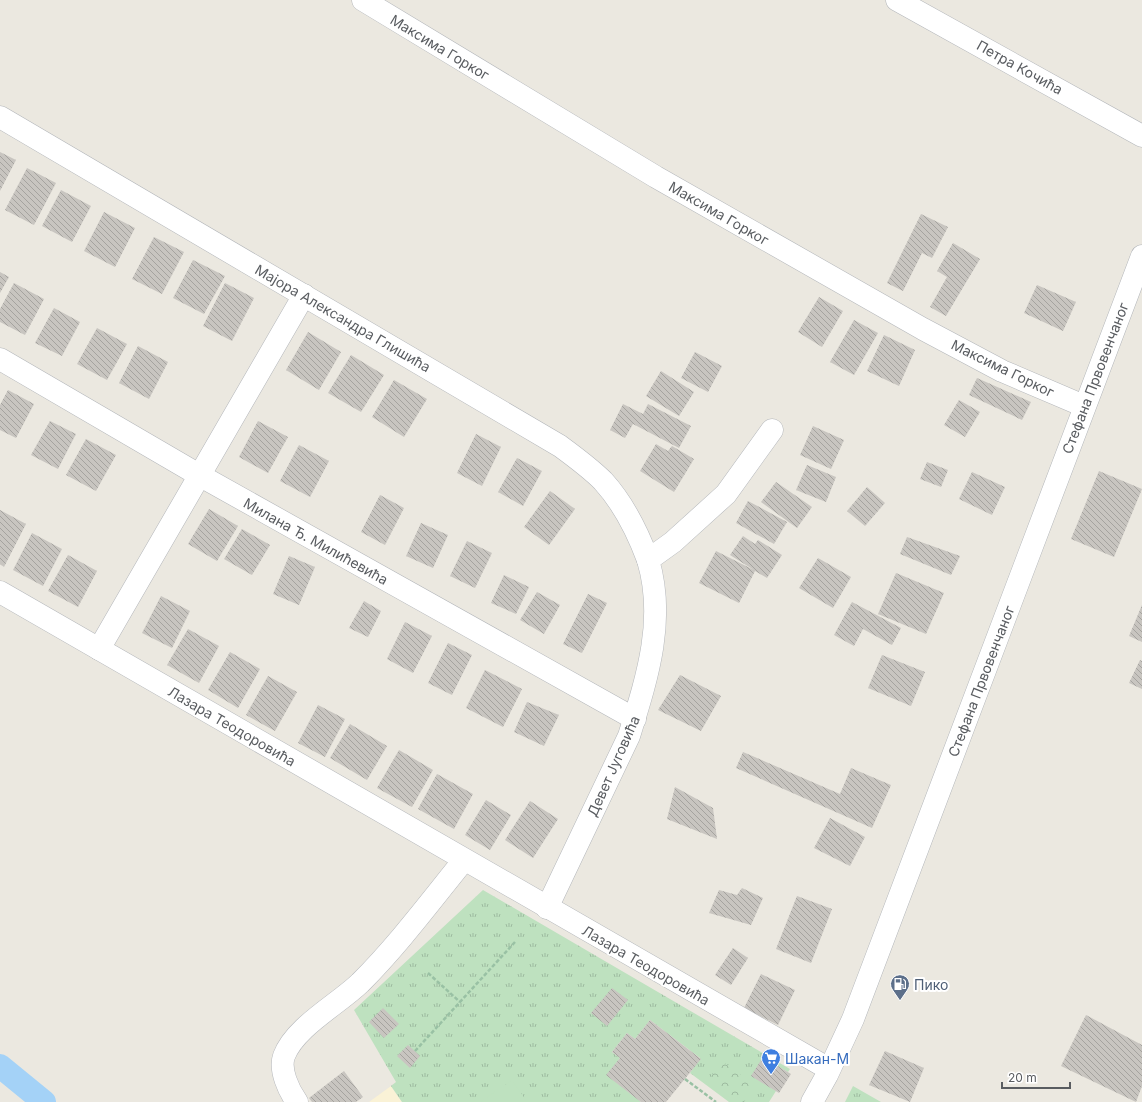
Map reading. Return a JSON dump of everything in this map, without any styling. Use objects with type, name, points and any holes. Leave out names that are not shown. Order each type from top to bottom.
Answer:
[{"type":"street","name":"Максима Горког","points":[[363,0],[656,177],[883,306],[1002,370],[1084,406]]},
{"type":"street","name":"Петра Кочића","points":[[897,0],[1142,136]]},
{"type":"street","name":"Мајора Александра Глишића","points":[[0,117],[560,446],[583,463],[604,482],[618,501],[642,544],[648,560]]},
{"type":"street","name":"Стефана Првовенчаног","points":[[812,1102],[853,1019],[1142,256]]},
{"type":"street","points":[[99,649],[304,295]]},
{"type":"street","name":"Милана Ђ. Милићевића","points":[[0,359],[199,476],[634,719]]},
{"type":"street","points":[[648,560],[673,542],[726,494],[772,430]]},
{"type":"street","name":"Девет Југовића","points":[[547,908],[629,736],[634,719],[653,647],[656,617],[654,578],[648,560]]},
{"type":"street","name":"Лазара Теодоровића","points":[[0,592],[829,1070]]},
{"type":"street","points":[[297,1102],[283,1070],[283,1058],[290,1044],[364,978],[391,949],[464,860]]},
{"type":"path","points":[[415,1051],[515,942]]},
{"type":"path","points":[[428,973],[460,1002]]},
{"type":"path","points":[[685,1079],[716,1102]]},
{"type":"shaded area","points":[[391,1086],[402,1102],[369,1102]]},
{"type":"green space","points":[[483,890],[790,1069],[788,1072],[763,1058],[752,1076],[776,1091],[769,1102],[729,1102],[690,1073],[700,1058],[650,1020],[635,1039],[627,1033],[612,1052],[620,1058],[607,1075],[641,1102],[402,1102],[391,1086],[396,1082],[354,1010]]},
{"type":"green space","points":[[722,1061],[756,1086],[744,1102],[734,1102],[707,1082]]},
{"type":"green space","points":[[512,1080],[527,1102],[480,1102]]},
{"type":"green space","points":[[853,1086],[881,1102],[845,1102]]},
{"type":"building","points":[[0,152],[16,160],[0,191]]},
{"type":"building","points":[[27,168],[56,183],[34,225],[5,210]]},
{"type":"building","points":[[61,190],[91,206],[72,242],[42,226]]},
{"type":"building","points":[[104,212],[135,228],[115,267],[84,251]]},
{"type":"building","points":[[921,214],[948,227],[932,258],[922,253],[903,291],[887,283]]},
{"type":"building","points":[[154,237],[184,252],[162,294],[132,279]]},
{"type":"building","points":[[953,243],[980,259],[946,316],[930,307],[947,277],[937,271]]},
{"type":"building","points":[[193,260],[225,276],[204,314],[173,298]]},
{"type":"building","points":[[0,272],[9,277],[0,293]]},
{"type":"building","points":[[14,283],[44,299],[25,335],[0,322],[0,309]]},
{"type":"building","points":[[225,283],[254,298],[232,341],[203,326]]},
{"type":"building","points":[[1037,285],[1076,302],[1063,331],[1024,313]]},
{"type":"building","points":[[819,297],[843,311],[822,347],[798,332]]},
{"type":"building","points":[[54,308],[80,322],[62,356],[35,343]]},
{"type":"building","points":[[854,320],[878,333],[854,375],[830,362]]},
{"type":"building","points":[[97,328],[127,344],[107,380],[77,364]]},
{"type":"building","points":[[308,332],[341,352],[319,390],[286,370]]},
{"type":"building","points":[[884,335],[915,350],[899,386],[867,371]]},
{"type":"building","points":[[138,346],[168,362],[149,399],[119,383]]},
{"type":"building","points":[[695,352],[722,366],[708,392],[681,378]]},
{"type":"building","points":[[351,355],[384,375],[361,412],[328,393]]},
{"type":"building","points":[[661,371],[694,392],[679,416],[646,396]]},
{"type":"building","points":[[977,378],[1031,402],[1022,420],[969,395]]},
{"type":"building","points":[[394,380],[427,399],[404,437],[372,417]]},
{"type":"building","points":[[8,390],[34,404],[16,438],[0,430],[0,405]]},
{"type":"building","points":[[959,400],[980,412],[965,437],[944,425]]},
{"type":"building","points":[[623,404],[643,414],[648,404],[691,426],[679,448],[633,424],[625,438],[610,430]]},
{"type":"building","points":[[50,421],[76,434],[58,469],[31,455]]},
{"type":"building","points":[[258,421],[288,437],[268,473],[239,457]]},
{"type":"building","points":[[813,426],[844,440],[831,469],[800,455]]},
{"type":"building","points":[[476,434],[501,447],[482,486],[457,473]]},
{"type":"building","points":[[86,439],[116,455],[96,491],[66,475]]},
{"type":"building","points":[[656,444],[668,451],[672,446],[694,459],[674,492],[640,471]]},
{"type":"building","points":[[299,445],[329,461],[310,497],[280,481]]},
{"type":"building","points":[[517,458],[542,471],[523,506],[498,492]]},
{"type":"building","points":[[927,462],[948,470],[941,487],[920,479]]},
{"type":"building","points":[[807,465],[836,477],[826,502],[796,490]]},
{"type":"building","points":[[1099,471],[1142,489],[1114,557],[1071,539]]},
{"type":"building","points":[[972,472],[1005,487],[992,515],[959,499]]},
{"type":"building","points":[[776,482],[812,507],[797,528],[761,502]]},
{"type":"building","points":[[867,487],[885,503],[865,526],[847,511]]},
{"type":"building","points":[[550,491],[575,509],[549,545],[524,527]]},
{"type":"building","points":[[380,495],[404,508],[385,545],[361,532]]},
{"type":"building","points":[[748,501],[787,522],[774,544],[736,523]]},
{"type":"building","points":[[209,509],[238,526],[217,561],[188,544]]},
{"type":"building","points":[[0,510],[26,524],[4,567],[0,564]]},
{"type":"building","points":[[421,523],[448,535],[433,568],[406,556]]},
{"type":"building","points":[[242,529],[270,545],[252,575],[224,559]]},
{"type":"building","points":[[32,533],[62,549],[43,586],[13,570]]},
{"type":"building","points":[[743,536],[755,544],[758,540],[782,555],[767,578],[755,571],[739,603],[699,583],[716,551],[754,570],[730,555]]},
{"type":"building","points":[[907,537],[960,556],[951,575],[900,554]]},
{"type":"building","points":[[467,541],[492,553],[475,588],[450,576]]},
{"type":"building","points":[[68,555],[97,571],[78,607],[48,591]]},
{"type":"building","points":[[289,556],[315,567],[299,605],[273,594]]},
{"type":"building","points":[[818,558],[851,577],[833,608],[799,588]]},
{"type":"building","points":[[896,573],[944,593],[926,634],[878,614]]},
{"type":"building","points":[[504,575],[529,587],[516,614],[491,603]]},
{"type":"building","points":[[537,592],[560,605],[544,634],[520,620]]},
{"type":"building","points":[[588,594],[607,603],[582,653],[563,644]]},
{"type":"building","points":[[161,596],[190,611],[172,648],[142,633]]},
{"type":"building","points":[[364,601],[381,611],[368,637],[349,628]]},
{"type":"building","points":[[852,602],[901,628],[892,645],[863,629],[854,646],[834,635]]},
{"type":"building","points":[[1142,605],[1142,642],[1129,636]]},
{"type":"building","points":[[405,622],[432,636],[413,673],[387,659]]},
{"type":"building","points":[[188,629],[219,646],[199,683],[167,665]]},
{"type":"building","points":[[448,643],[472,655],[452,695],[428,683]]},
{"type":"building","points":[[230,652],[260,669],[238,708],[208,690]]},
{"type":"building","points":[[882,655],[925,672],[911,706],[868,688]]},
{"type":"building","points":[[1140,660],[1142,661],[1142,689],[1129,683]]},
{"type":"building","points":[[485,670],[522,689],[503,727],[466,708]]},
{"type":"building","points":[[680,675],[721,696],[701,731],[658,710]]},
{"type":"building","points":[[268,676],[297,692],[275,731],[246,715]]},
{"type":"building","points":[[527,702],[559,715],[544,746],[514,732]]},
{"type":"building","points":[[318,705],[345,719],[325,757],[298,743]]},
{"type":"building","points":[[350,724],[387,746],[367,780],[330,758]]},
{"type":"building","points":[[399,750],[433,770],[412,807],[377,788]]},
{"type":"building","points":[[743,752],[840,794],[851,768],[891,785],[872,828],[736,768]]},
{"type":"building","points":[[437,774],[473,794],[454,829],[418,809]]},
{"type":"building","points":[[675,787],[713,808],[717,839],[667,819]]},
{"type":"building","points":[[486,800],[511,815],[490,850],[465,835]]},
{"type":"building","points":[[530,801],[558,819],[533,858],[505,840]]},
{"type":"building","points":[[830,818],[865,837],[850,866],[814,848]]},
{"type":"building","points":[[742,888],[763,898],[751,925],[709,913],[719,890],[737,895]]},
{"type":"building","points":[[797,896],[832,909],[811,963],[776,949]]},
{"type":"building","points":[[733,948],[748,958],[731,985],[715,975]]},
{"type":"building","points":[[761,974],[795,990],[778,1025],[744,1008]]},
{"type":"building","points":[[612,988],[628,1000],[607,1026],[591,1013]]},
{"type":"building","points":[[383,1008],[399,1024],[384,1038],[369,1022]]},
{"type":"building","points":[[1086,1015],[1142,1045],[1142,1086],[1136,1102],[1061,1066]]},
{"type":"building","points":[[650,1020],[701,1059],[666,1102],[641,1102],[606,1075],[620,1058],[612,1052],[627,1033],[635,1039]]},
{"type":"building","points":[[408,1045],[420,1056],[410,1068],[397,1056]]},
{"type":"building","points":[[885,1051],[924,1068],[910,1102],[869,1085]]},
{"type":"building","name":"Шакан-М","points":[[763,1057],[791,1074],[779,1093],[751,1076]]},
{"type":"building","points":[[344,1071],[363,1097],[356,1102],[312,1102],[309,1098]]},
{"type":"waterway","points":[[0,1066],[44,1102]]},
{"type":"place","name":"Пико","points":[[900,1001]]},
{"type":"place","name":"Шакан-М","points":[[771,1075]]}]
